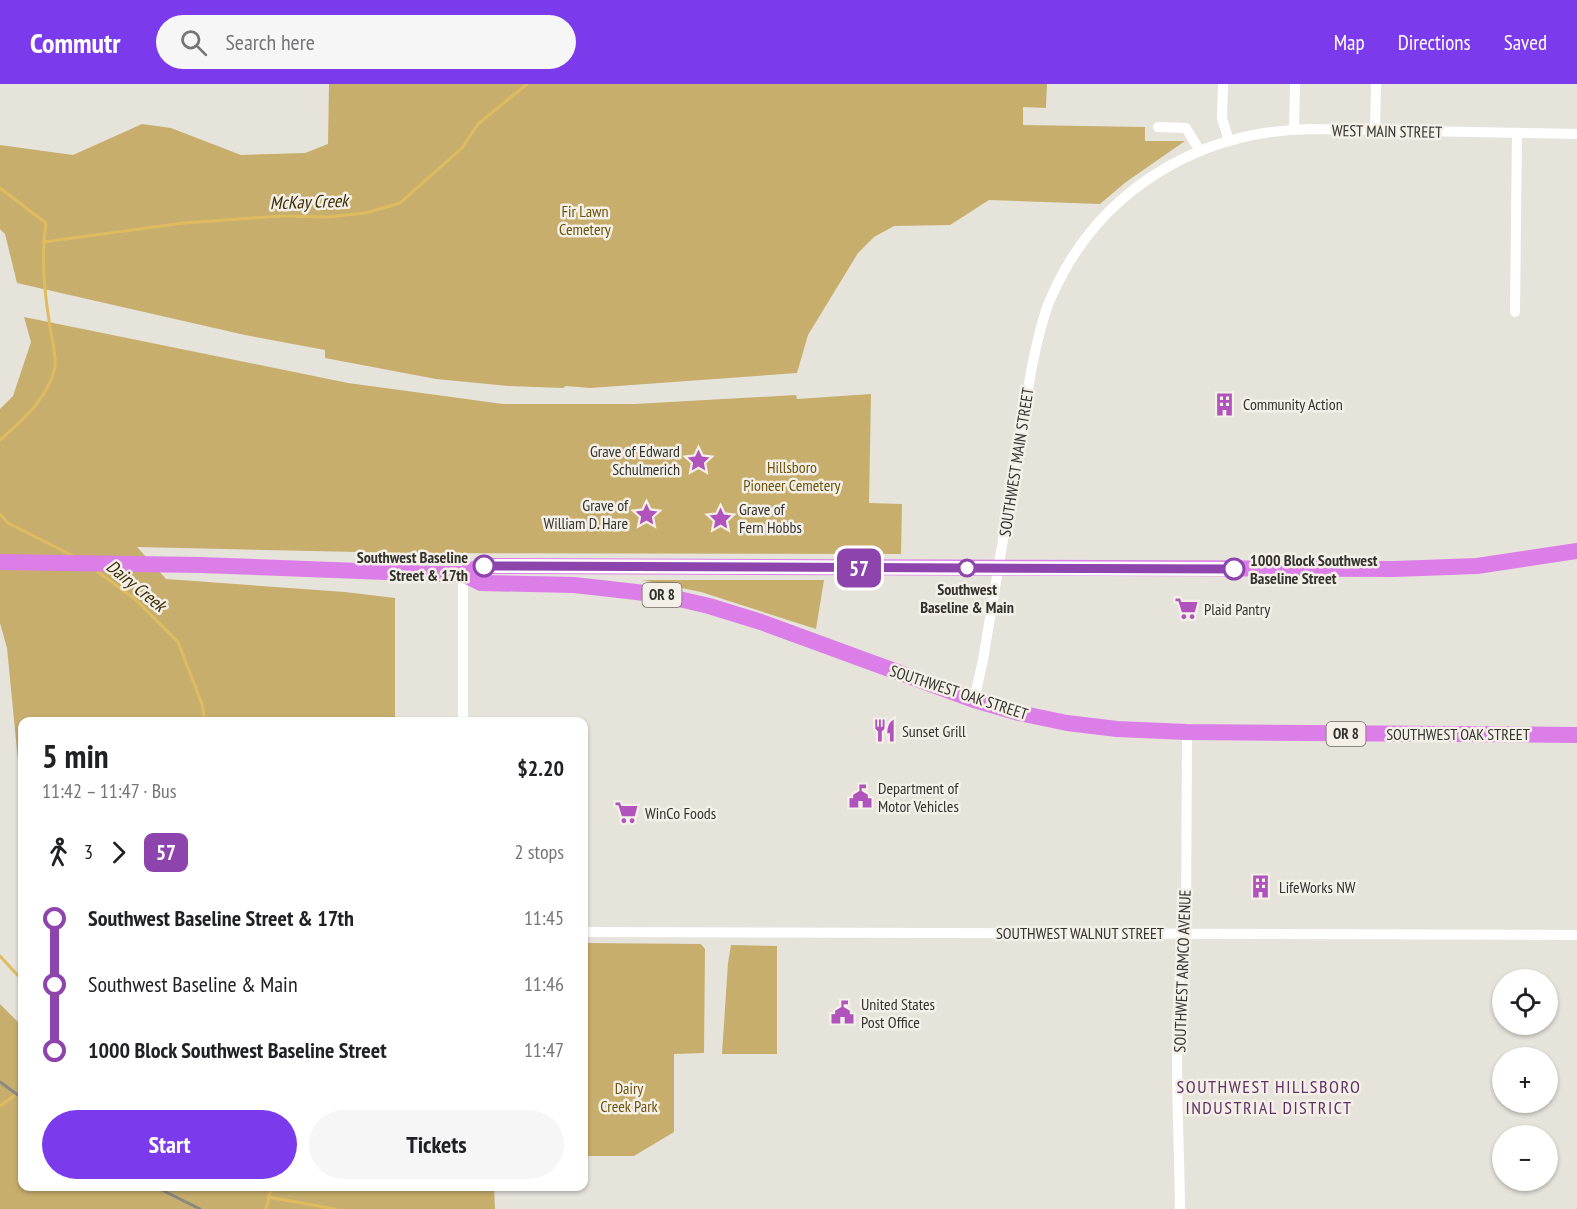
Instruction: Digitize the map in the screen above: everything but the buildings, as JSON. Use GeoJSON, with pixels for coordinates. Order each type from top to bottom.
{"type":"FeatureCollection","features":[{"type":"Feature","properties":{"kind":"highway","name":"OR 8"},"geometry":{"type":"LineString","coordinates":[[0,562],[169,564],[463,574],[481,566],[1427,569],[1477,566],[1577,551]]}},
{"type":"Feature","properties":{"kind":"highway","name":"SOUTHWEST OAK STREET"},"geometry":{"type":"LineString","coordinates":[[463,574],[481,583],[574,585],[662,596],[709,606],[761,622],[974,700],[1019,713],[1067,723],[1117,729],[1187,732],[1577,735]]}},
{"type":"Feature","properties":{"kind":"street"},"geometry":{"type":"LineString","coordinates":[[1223,84],[1222,118],[1229,141]]}},
{"type":"Feature","properties":{"kind":"street"},"geometry":{"type":"LineString","coordinates":[[1294,130],[1295,84]]}},
{"type":"Feature","properties":{"kind":"street"},"geometry":{"type":"LineString","coordinates":[[1374,130],[1376,84]]}},
{"type":"Feature","properties":{"kind":"street"},"geometry":{"type":"LineString","coordinates":[[1158,127],[1186,128],[1200,151]]}},
{"type":"Feature","properties":{"kind":"street","name":"WEST MAIN STREET"},"geometry":{"type":"LineString","coordinates":[[1032,366],[1050,300],[1062,276],[1086,239],[1128,193],[1167,167],[1200,151],[1267,132],[1294,130],[1577,134]]}},
{"type":"Feature","properties":{"kind":"street"},"geometry":{"type":"LineString","coordinates":[[1515,312],[1517,133]]}},
{"type":"Feature","properties":{"kind":"street","name":"SOUTHWEST MAIN STREET"},"geometry":{"type":"LineString","coordinates":[[974,700],[999,568],[1032,366]]}},
{"type":"Feature","properties":{"kind":"street"},"geometry":{"type":"LineString","coordinates":[[463,574],[463,717]]}},
{"type":"Feature","properties":{"kind":"street","name":"SOUTHWEST ARMCO AVENUE"},"geometry":{"type":"LineString","coordinates":[[1180,1209],[1178,1033],[1186,922],[1187,732]]}},
{"type":"Feature","properties":{"kind":"street","name":"SOUTHWEST WALNUT STREET"},"geometry":{"type":"LineString","coordinates":[[588,932],[1577,935]]}},
{"type":"Feature","properties":{"kind":"green space","name":"Fir Lawn Cemetery"},"geometry":{"type":"Polygon","coordinates":[[[329,84],[1047,84],[1046,108],[1023,107],[1023,125],[1145,127],[1145,141],[1185,141],[1126,182],[1100,204],[989,200],[950,225],[894,226],[874,237],[858,253],[808,335],[797,373],[590,388],[508,386],[436,379],[325,358],[325,350],[245,335],[17,283],[5,234],[0,229],[0,145],[73,155],[142,124],[171,128],[241,155],[305,153],[328,144],[329,84]]]}},
{"type":"Feature","properties":{"kind":"green space","name":"Hillsboro Pioneer Cemetery"},"geometry":{"type":"Polygon","coordinates":[[[24,317],[348,383],[503,404],[634,404],[796,395],[797,399],[871,394],[869,503],[902,504],[901,554],[403,553],[137,547],[166,579],[345,592],[395,598],[395,717],[18,717],[18,761],[7,648],[0,623],[0,409],[13,396],[31,342],[24,317]]]}},
{"type":"Feature","properties":{"kind":"green space"},"geometry":{"type":"Polygon","coordinates":[[[642,580],[824,580],[816,629],[701,592],[642,580]]]}},
{"type":"Feature","properties":{"kind":"green space","name":"Dairy Creek Park"},"geometry":{"type":"Polygon","coordinates":[[[588,943],[701,944],[705,949],[704,1053],[674,1054],[674,1132],[634,1156],[588,1156],[588,943]]]}},
{"type":"Feature","properties":{"kind":"green space"},"geometry":{"type":"Polygon","coordinates":[[[731,945],[777,946],[777,1054],[722,1054],[731,945]]]}},
{"type":"Feature","properties":{"kind":"green space"},"geometry":{"type":"Polygon","coordinates":[[[0,1004],[18,1022],[18,1191],[494,1191],[495,1209],[0,1209],[0,1004]]]}},
{"type":"Feature","properties":{"kind":"waterway","name":"McKay Creek"},"geometry":{"type":"LineString","coordinates":[[43,242],[184,223],[281,216],[327,217],[365,213],[400,203],[462,148],[478,124],[527,84]]}},
{"type":"Feature","properties":{"kind":"waterway","name":"Dairy Creek"},"geometry":{"type":"LineString","coordinates":[[0,188],[46,223],[43,260],[55,362],[52,378],[34,408],[0,440]]}},
{"type":"Feature","properties":{"kind":"waterway","name":"Dairy Creek"},"geometry":{"type":"LineString","coordinates":[[0,514],[8,523],[73,556]]}},
{"type":"Feature","properties":{"kind":"waterway","name":"Dairy Creek"},"geometry":{"type":"LineString","coordinates":[[94,569],[135,599],[178,642],[202,704],[204,717]]}},
{"type":"Feature","properties":{"kind":"waterway"},"geometry":{"type":"LineString","coordinates":[[0,956],[18,976]]}},
{"type":"Feature","properties":{"kind":"waterway"},"geometry":{"type":"LineString","coordinates":[[0,1106],[18,1093]]}},
{"type":"Feature","properties":{"kind":"waterway","name":"Dairy Creek"},"geometry":{"type":"LineString","coordinates":[[266,1209],[271,1191]]}},
{"type":"Feature","properties":{"kind":"waterway"},"geometry":{"type":"LineString","coordinates":[[268,1197],[335,1209]]}},
{"type":"Feature","properties":{"kind":"railway"},"geometry":{"type":"LineString","coordinates":[[0,1082],[18,1095]]}},
{"type":"Feature","properties":{"kind":"railway"},"geometry":{"type":"LineString","coordinates":[[164,1191],[200,1209]]}},
{"type":"Feature","properties":{"kind":"bus line","name":"57"},"geometry":{"type":"LineString","coordinates":[[484,566],[1234,569]]}},
{"type":"Feature","properties":{"kind":"place","name":"Community Action"},"geometry":{"type":"Point","coordinates":[1225,404]}},
{"type":"Feature","properties":{"kind":"place","name":"Grave of Edward Schulmerich"},"geometry":{"type":"Point","coordinates":[698,460]}},
{"type":"Feature","properties":{"kind":"place","name":"Grave of William D. Hare"},"geometry":{"type":"Point","coordinates":[646,514]}},
{"type":"Feature","properties":{"kind":"place","name":"Grave of Fern Hobbs"},"geometry":{"type":"Point","coordinates":[721,518]}},
{"type":"Feature","properties":{"kind":"place","name":"Southwest Baseline Street & 17th"},"geometry":{"type":"Point","coordinates":[484,566]}},
{"type":"Feature","properties":{"kind":"place","name":"Southwest Baseline & Main"},"geometry":{"type":"Point","coordinates":[967,568]}},
{"type":"Feature","properties":{"kind":"place","name":"1000 Block Southwest Baseline Street"},"geometry":{"type":"Point","coordinates":[1234,569]}},
{"type":"Feature","properties":{"kind":"place","name":"Plaid Pantry"},"geometry":{"type":"Point","coordinates":[1186,609]}},
{"type":"Feature","properties":{"kind":"place","name":"Sunset Grill"},"geometry":{"type":"Point","coordinates":[884,731]}},
{"type":"Feature","properties":{"kind":"place","name":"Department of Motor Vehicles"},"geometry":{"type":"Point","coordinates":[860,797]}},
{"type":"Feature","properties":{"kind":"place","name":"WinCo Foods"},"geometry":{"type":"Point","coordinates":[627,813]}},
{"type":"Feature","properties":{"kind":"place","name":"LifeWorks NW"},"geometry":{"type":"Point","coordinates":[1261,887]}},
{"type":"Feature","properties":{"kind":"place","name":"United States Post Office"},"geometry":{"type":"Point","coordinates":[843,1013]}},
{"type":"Feature","properties":{"kind":"district","name":"SOUTHWEST HILLSBORO INDUSTRIAL DISTRICT"},"geometry":{"type":"Point","coordinates":[1269,1097]}}]}
